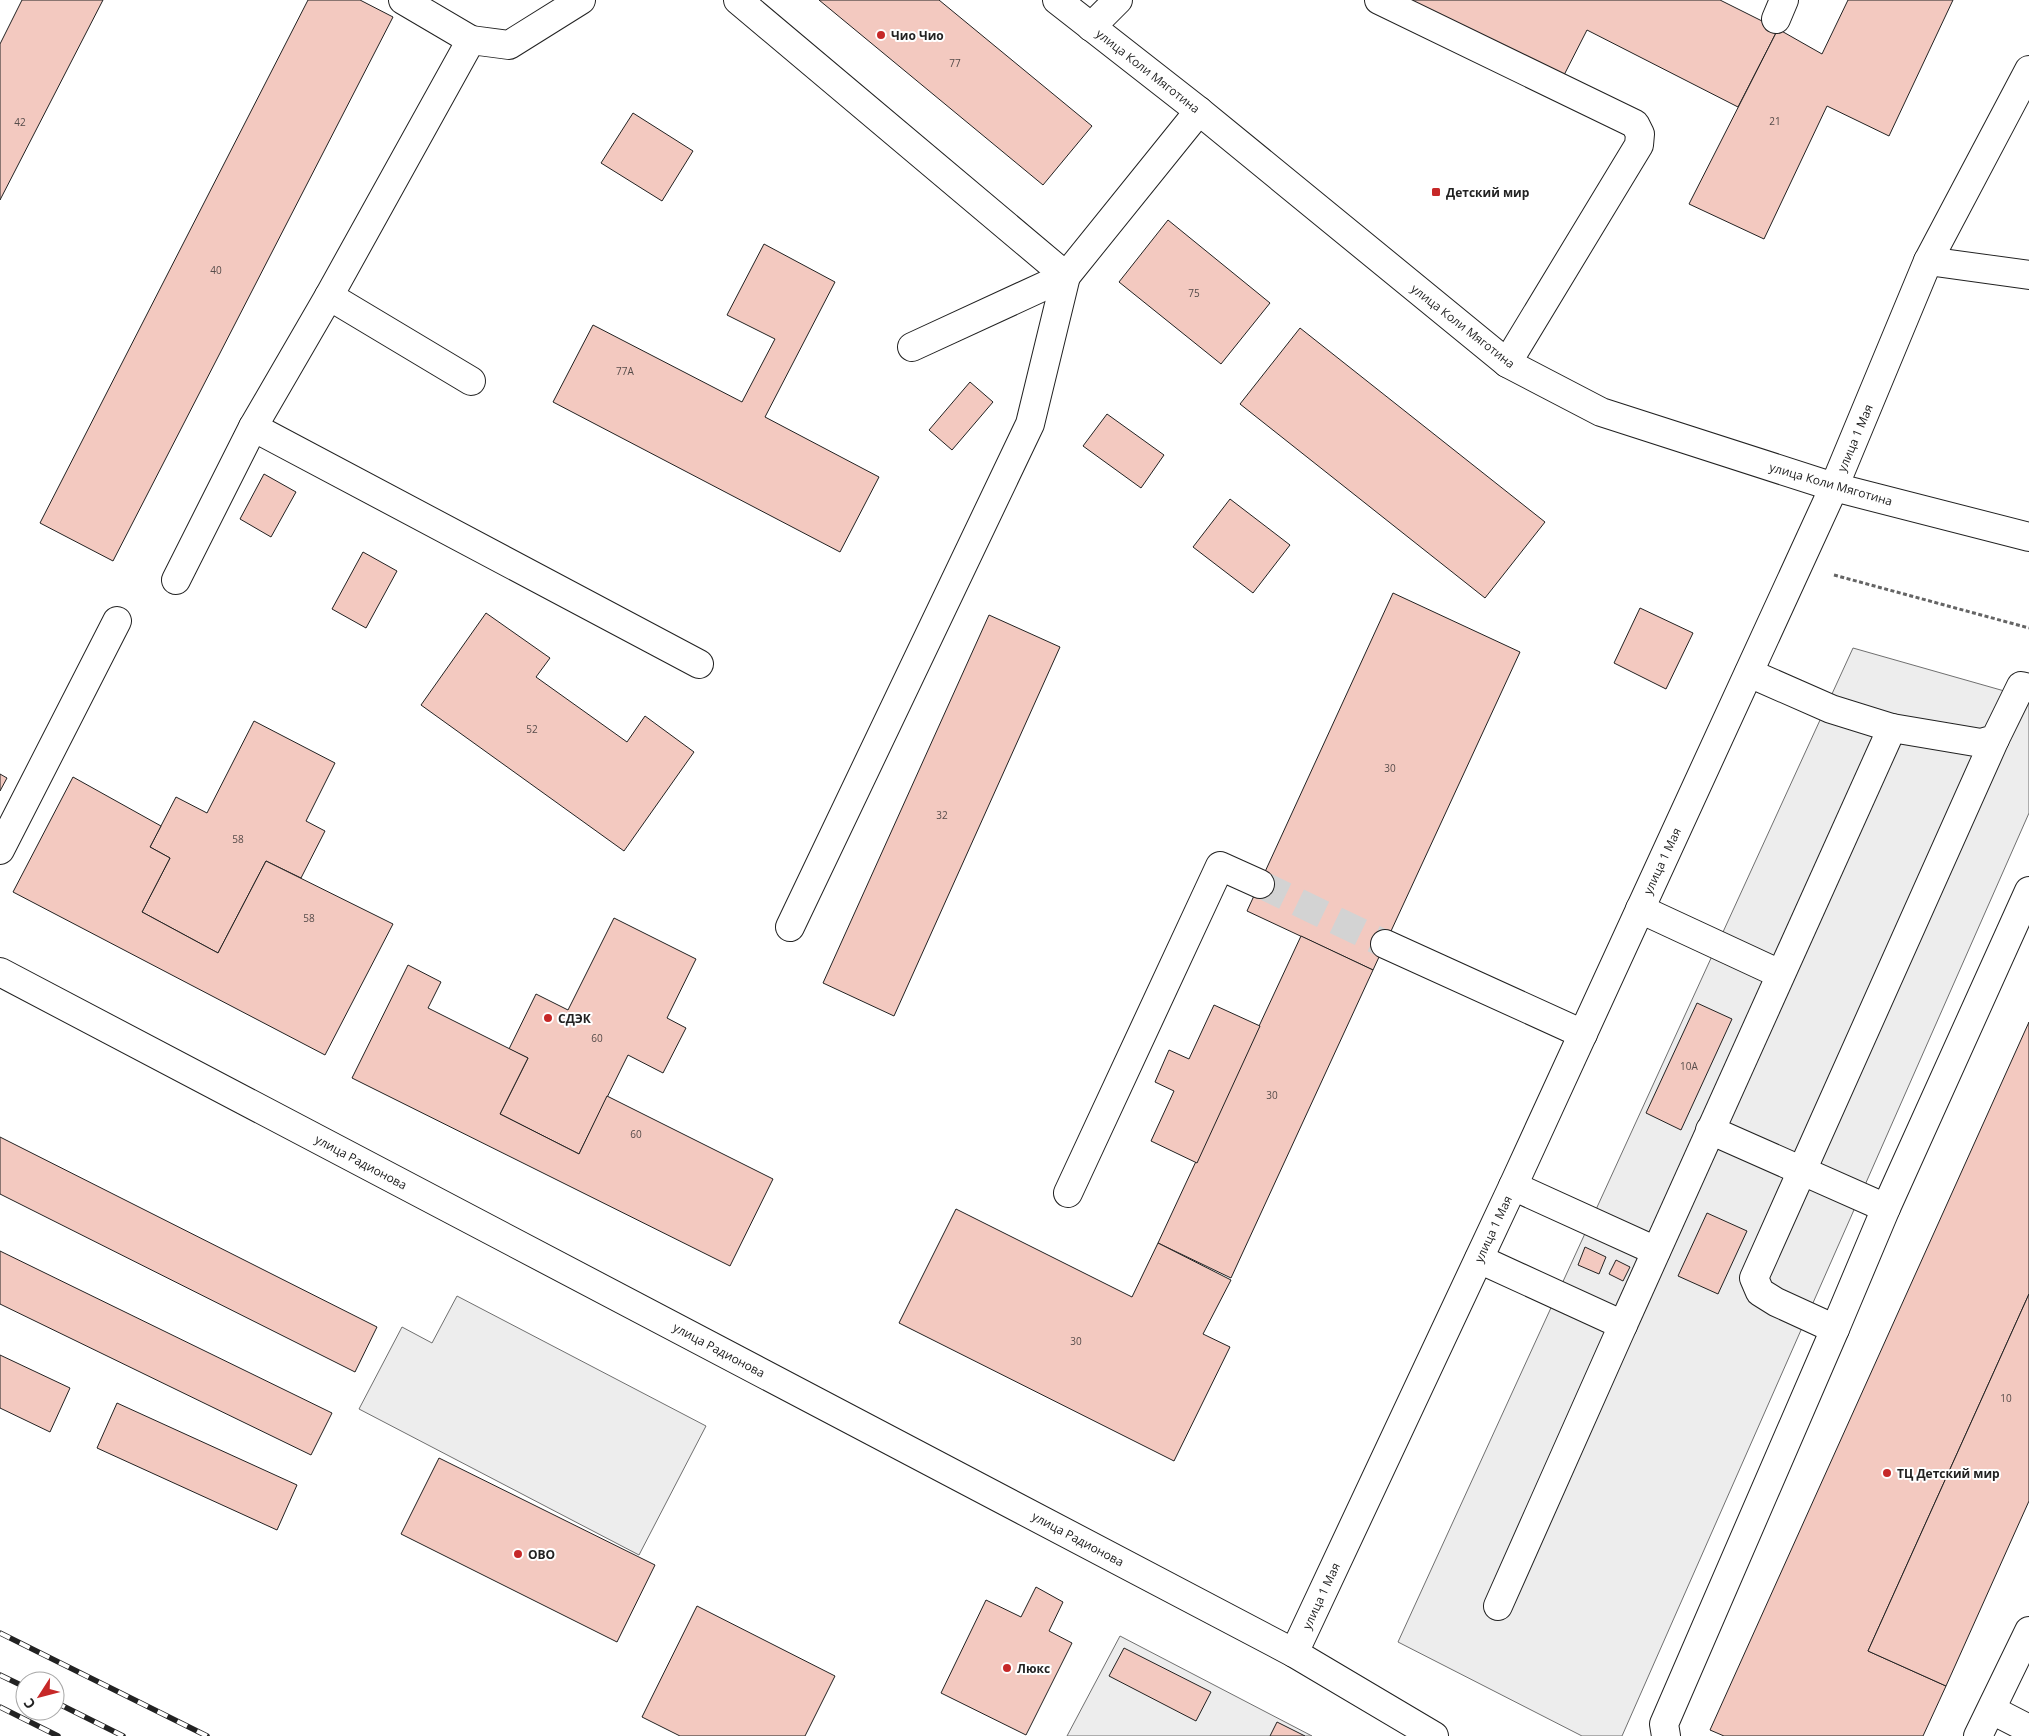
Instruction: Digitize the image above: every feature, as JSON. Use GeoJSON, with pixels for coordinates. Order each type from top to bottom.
{"type":"FeatureCollection","features":[{"type":"Feature","properties":{"kind":"street"},"geometry":{"type":"LineString","coordinates":[[403,0],[471,40],[509,45],[581,0]]}},
{"type":"Feature","properties":{"kind":"street"},"geometry":{"type":"LineString","coordinates":[[738,0],[1066,276]]}},
{"type":"Feature","properties":{"kind":"street","name":"улица Коли Мяготина"},"geometry":{"type":"LineString","coordinates":[[1057,0],[1199,110],[1506,363],[1601,412],[1834,488],[2029,537]]}},
{"type":"Feature","properties":{"kind":"street"},"geometry":{"type":"LineString","coordinates":[[1091,27],[1118,0]]}},
{"type":"Feature","properties":{"kind":"street"},"geometry":{"type":"LineString","coordinates":[[1380,0],[1635,124],[1640,134],[1639,144],[1506,363]]}},
{"type":"Feature","properties":{"kind":"street"},"geometry":{"type":"LineString","coordinates":[[176,580],[253,427],[329,296],[471,40]]}},
{"type":"Feature","properties":{"kind":"street","name":"улица 1 Мая"},"geometry":{"type":"LineString","coordinates":[[1294,1653],[1513,1186],[1799,565],[1834,488],[1928,261],[2029,70]]}},
{"type":"Feature","properties":{"kind":"street"},"geometry":{"type":"LineString","coordinates":[[790,927],[1030,424],[1066,276],[1199,110]]}},
{"type":"Feature","properties":{"kind":"street"},"geometry":{"type":"LineString","coordinates":[[1928,261],[2029,275]]}},
{"type":"Feature","properties":{"kind":"street"},"geometry":{"type":"LineString","coordinates":[[912,347],[1066,276]]}},
{"type":"Feature","properties":{"kind":"street"},"geometry":{"type":"LineString","coordinates":[[329,296],[471,381]]}},
{"type":"Feature","properties":{"kind":"street"},"geometry":{"type":"LineString","coordinates":[[253,427],[698,664]]}},
{"type":"Feature","properties":{"kind":"street"},"geometry":{"type":"LineString","coordinates":[[0,850],[117,620]]}},
{"type":"Feature","properties":{"kind":"street"},"geometry":{"type":"LineString","coordinates":[[1749,673],[1831,709],[1892,728],[1980,743],[1995,739]]}},
{"type":"Feature","properties":{"kind":"street"},"geometry":{"type":"LineString","coordinates":[[1835,1328],[1776,1302],[1760,1292],[1754,1278],[1995,739],[2021,686],[2029,688]]}},
{"type":"Feature","properties":{"kind":"street"},"geometry":{"type":"LineString","coordinates":[[1498,1606],[1892,728]]}},
{"type":"Feature","properties":{"kind":"street"},"geometry":{"type":"LineString","coordinates":[[1068,1193],[1220,866],[1260,884]]}},
{"type":"Feature","properties":{"kind":"street"},"geometry":{"type":"LineString","coordinates":[[1666,1736],[1664,1724],[1886,1208],[2029,891]]}},
{"type":"Feature","properties":{"kind":"street"},"geometry":{"type":"LineString","coordinates":[[1640,909],[1780,974]]}},
{"type":"Feature","properties":{"kind":"street"},"geometry":{"type":"LineString","coordinates":[[1385,944],[1583,1034]]}},
{"type":"Feature","properties":{"kind":"street","name":"улица Радионова"},"geometry":{"type":"LineString","coordinates":[[0,972],[1294,1653],[1434,1736]]}},
{"type":"Feature","properties":{"kind":"street"},"geometry":{"type":"LineString","coordinates":[[1710,1130],[1801,1172],[1886,1208]]}},
{"type":"Feature","properties":{"kind":"street"},"geometry":{"type":"LineString","coordinates":[[1513,1186],[1656,1251]]}},
{"type":"Feature","properties":{"kind":"street"},"geometry":{"type":"LineString","coordinates":[[1479,1259],[1623,1325]]}},
{"type":"Feature","properties":{"kind":"street"},"geometry":{"type":"LineString","coordinates":[[1978,1736],[2029,1631]]}},
{"type":"Feature","properties":{"kind":"street"},"geometry":{"type":"LineString","coordinates":[[1992,1710],[2029,1729]]}},
{"type":"Feature","properties":{"kind":"path"},"geometry":{"type":"LineString","coordinates":[[1799,565],[2029,628]]}},
{"type":"Feature","properties":{"kind":"shaded area"},"geometry":{"type":"Polygon","coordinates":[[[1853,648],[2029,698],[2029,813],[1622,1736],[1582,1736],[1398,1642],[1853,648]]]}},
{"type":"Feature","properties":{"kind":"shaded area"},"geometry":{"type":"Polygon","coordinates":[[[457,1296],[706,1426],[639,1555],[359,1409],[402,1327],[432,1343],[457,1296]]]}},
{"type":"Feature","properties":{"kind":"shaded area"},"geometry":{"type":"Polygon","coordinates":[[[1120,1636],[1312,1736],[1067,1736],[1120,1636]]]}},
{"type":"Feature","properties":{"kind":"building"},"geometry":{"type":"Polygon","coordinates":[[[22,0],[103,0],[0,200],[0,44],[22,0]]]}},
{"type":"Feature","properties":{"kind":"building"},"geometry":{"type":"Polygon","coordinates":[[[308,0],[360,0],[393,17],[113,561],[40,523],[308,0]]]}},
{"type":"Feature","properties":{"kind":"building"},"geometry":{"type":"Polygon","coordinates":[[[819,0],[939,0],[1092,126],[1043,185],[819,0]]]}},
{"type":"Feature","properties":{"kind":"building"},"geometry":{"type":"Polygon","coordinates":[[[1405,0],[1720,0],[1778,29],[1738,107],[1587,30],[1562,79],[1405,0]]]}},
{"type":"Feature","properties":{"kind":"building"},"geometry":{"type":"Polygon","coordinates":[[[1848,0],[1953,0],[1889,136],[1827,106],[1764,239],[1689,204],[1778,29],[1822,54],[1848,0]]]}},
{"type":"Feature","properties":{"kind":"building"},"geometry":{"type":"Polygon","coordinates":[[[633,113],[693,151],[662,201],[601,163],[633,113]]]}},
{"type":"Feature","properties":{"kind":"building"},"geometry":{"type":"Polygon","coordinates":[[[1168,220],[1270,303],[1221,364],[1119,282],[1168,220]]]}},
{"type":"Feature","properties":{"kind":"building"},"geometry":{"type":"Polygon","coordinates":[[[764,244],[835,282],[765,417],[879,477],[840,552],[553,402],[593,325],[742,402],[775,339],[727,315],[764,244]]]}},
{"type":"Feature","properties":{"kind":"building"},"geometry":{"type":"Polygon","coordinates":[[[1300,328],[1545,522],[1485,598],[1240,404],[1300,328]]]}},
{"type":"Feature","properties":{"kind":"building"},"geometry":{"type":"Polygon","coordinates":[[[970,382],[993,402],[952,450],[929,430],[970,382]]]}},
{"type":"Feature","properties":{"kind":"building"},"geometry":{"type":"Polygon","coordinates":[[[1107,414],[1164,455],[1141,488],[1083,446],[1107,414]]]}},
{"type":"Feature","properties":{"kind":"building"},"geometry":{"type":"Polygon","coordinates":[[[264,474],[296,492],[271,537],[240,519],[264,474]]]}},
{"type":"Feature","properties":{"kind":"building"},"geometry":{"type":"Polygon","coordinates":[[[1230,499],[1290,545],[1253,593],[1193,547],[1230,499]]]}},
{"type":"Feature","properties":{"kind":"building"},"geometry":{"type":"Polygon","coordinates":[[[363,552],[397,571],[366,628],[332,609],[363,552]]]}},
{"type":"Feature","properties":{"kind":"building"},"geometry":{"type":"Polygon","coordinates":[[[1393,593],[1520,652],[1373,970],[1247,911],[1393,593]]]}},
{"type":"Feature","properties":{"kind":"building"},"geometry":{"type":"Polygon","coordinates":[[[1640,608],[1693,633],[1666,689],[1614,663],[1640,608]]]}},
{"type":"Feature","properties":{"kind":"building"},"geometry":{"type":"Polygon","coordinates":[[[486,613],[550,658],[536,677],[627,742],[645,716],[694,752],[624,851],[421,705],[486,613]]]}},
{"type":"Feature","properties":{"kind":"building"},"geometry":{"type":"Polygon","coordinates":[[[989,615],[1060,647],[894,1016],[823,983],[989,615]]]}},
{"type":"Feature","properties":{"kind":"building"},"geometry":{"type":"Polygon","coordinates":[[[254,721],[335,763],[306,821],[325,831],[301,878],[266,861],[218,953],[142,912],[170,858],[150,847],[176,797],[207,813],[254,721]]]}},
{"type":"Feature","properties":{"kind":"building"},"geometry":{"type":"Polygon","coordinates":[[[0,774],[7,778],[0,791],[0,774]]]}},
{"type":"Feature","properties":{"kind":"building"},"geometry":{"type":"Polygon","coordinates":[[[73,777],[161,826],[150,847],[170,858],[142,912],[218,953],[266,861],[393,924],[325,1055],[13,892],[73,777]]]}},
{"type":"Feature","properties":{"kind":"building"},"geometry":{"type":"Polygon","coordinates":[[[614,918],[696,959],[667,1018],[686,1028],[663,1073],[628,1055],[579,1154],[500,1114],[528,1058],[509,1049],[536,994],[568,1010],[614,918]]]}},
{"type":"Feature","properties":{"kind":"building"},"geometry":{"type":"Polygon","coordinates":[[[1301,936],[1373,970],[1231,1278],[1158,1243],[1301,936]]]}},
{"type":"Feature","properties":{"kind":"building"},"geometry":{"type":"Polygon","coordinates":[[[408,965],[441,982],[428,1008],[528,1058],[500,1114],[579,1154],[607,1096],[773,1179],[730,1266],[352,1078],[408,965]]]}},
{"type":"Feature","properties":{"kind":"building"},"geometry":{"type":"Polygon","coordinates":[[[1697,1003],[1732,1019],[1681,1130],[1646,1113],[1697,1003]]]}},
{"type":"Feature","properties":{"kind":"building"},"geometry":{"type":"Polygon","coordinates":[[[1214,1005],[1260,1026],[1197,1163],[1151,1141],[1174,1091],[1155,1082],[1169,1050],[1189,1059],[1214,1005]]]}},
{"type":"Feature","properties":{"kind":"building","name":"ТЦ Детский мир"},"geometry":{"type":"Polygon","coordinates":[[[2029,1022],[2029,1294],[1868,1651],[1946,1686],[1923,1736],[1724,1736],[1710,1730],[2029,1022]]]}},
{"type":"Feature","properties":{"kind":"building"},"geometry":{"type":"Polygon","coordinates":[[[0,1137],[377,1327],[355,1372],[0,1194],[0,1137]]]}},
{"type":"Feature","properties":{"kind":"building"},"geometry":{"type":"Polygon","coordinates":[[[956,1209],[1132,1297],[1158,1243],[1231,1280],[1203,1334],[1230,1347],[1174,1461],[899,1323],[956,1209]]]}},
{"type":"Feature","properties":{"kind":"building"},"geometry":{"type":"Polygon","coordinates":[[[1707,1213],[1747,1231],[1718,1294],[1678,1276],[1707,1213]]]}},
{"type":"Feature","properties":{"kind":"building"},"geometry":{"type":"Polygon","coordinates":[[[1585,1247],[1606,1257],[1599,1274],[1578,1265],[1585,1247]]]}},
{"type":"Feature","properties":{"kind":"building"},"geometry":{"type":"Polygon","coordinates":[[[0,1251],[332,1413],[311,1455],[0,1304],[0,1251]]]}},
{"type":"Feature","properties":{"kind":"building"},"geometry":{"type":"Polygon","coordinates":[[[1616,1260],[1630,1267],[1623,1281],[1609,1274],[1616,1260]]]}},
{"type":"Feature","properties":{"kind":"building"},"geometry":{"type":"Polygon","coordinates":[[[2029,1294],[2029,1501],[1946,1686],[1868,1651],[2029,1294]]]}},
{"type":"Feature","properties":{"kind":"building"},"geometry":{"type":"Polygon","coordinates":[[[0,1355],[70,1388],[50,1432],[0,1408],[0,1355]]]}},
{"type":"Feature","properties":{"kind":"building"},"geometry":{"type":"Polygon","coordinates":[[[117,1403],[297,1485],[277,1530],[97,1448],[117,1403]]]}},
{"type":"Feature","properties":{"kind":"building"},"geometry":{"type":"Polygon","coordinates":[[[439,1458],[655,1565],[617,1642],[401,1534],[439,1458]]]}},
{"type":"Feature","properties":{"kind":"building","name":"Люкс"},"geometry":{"type":"Polygon","coordinates":[[[1036,1587],[1063,1602],[1049,1631],[1072,1643],[1026,1735],[941,1693],[986,1600],[1021,1617],[1036,1587]]]}},
{"type":"Feature","properties":{"kind":"building"},"geometry":{"type":"Polygon","coordinates":[[[697,1606],[835,1676],[805,1736],[680,1736],[642,1717],[697,1606]]]}},
{"type":"Feature","properties":{"kind":"building"},"geometry":{"type":"Polygon","coordinates":[[[1124,1648],[1211,1692],[1196,1721],[1109,1676],[1124,1648]]]}},
{"type":"Feature","properties":{"kind":"building"},"geometry":{"type":"Polygon","coordinates":[[[1277,1722],[1305,1736],[1270,1736],[1277,1722]]]}},
{"type":"Feature","properties":{"kind":"tunnel"},"geometry":{"type":"LineString","coordinates":[[1260,884],[1385,944]]}},
{"type":"Feature","properties":{"kind":"railway"},"geometry":{"type":"LineString","coordinates":[[0,1633],[207,1736]]}},
{"type":"Feature","properties":{"kind":"railway"},"geometry":{"type":"LineString","coordinates":[[0,1675],[15,1682]]}},
{"type":"Feature","properties":{"kind":"railway"},"geometry":{"type":"LineString","coordinates":[[0,1707],[58,1736]]}},
{"type":"Feature","properties":{"kind":"railway"},"geometry":{"type":"LineString","coordinates":[[65,1707],[123,1736]]}},
{"type":"Feature","properties":{"kind":"place","name":"Чио Чио"},"geometry":{"type":"Point","coordinates":[881,35]}},
{"type":"Feature","properties":{"kind":"place","name":"Детский мир"},"geometry":{"type":"Point","coordinates":[1436,192]}},
{"type":"Feature","properties":{"kind":"place","name":"СДЭК"},"geometry":{"type":"Point","coordinates":[548,1018]}},
{"type":"Feature","properties":{"kind":"place","name":"ТЦ Детский мир"},"geometry":{"type":"Point","coordinates":[1887,1473]}},
{"type":"Feature","properties":{"kind":"place","name":"OBO"},"geometry":{"type":"Point","coordinates":[518,1554]}},
{"type":"Feature","properties":{"kind":"place","name":"Люкс"},"geometry":{"type":"Point","coordinates":[1007,1668]}}]}
